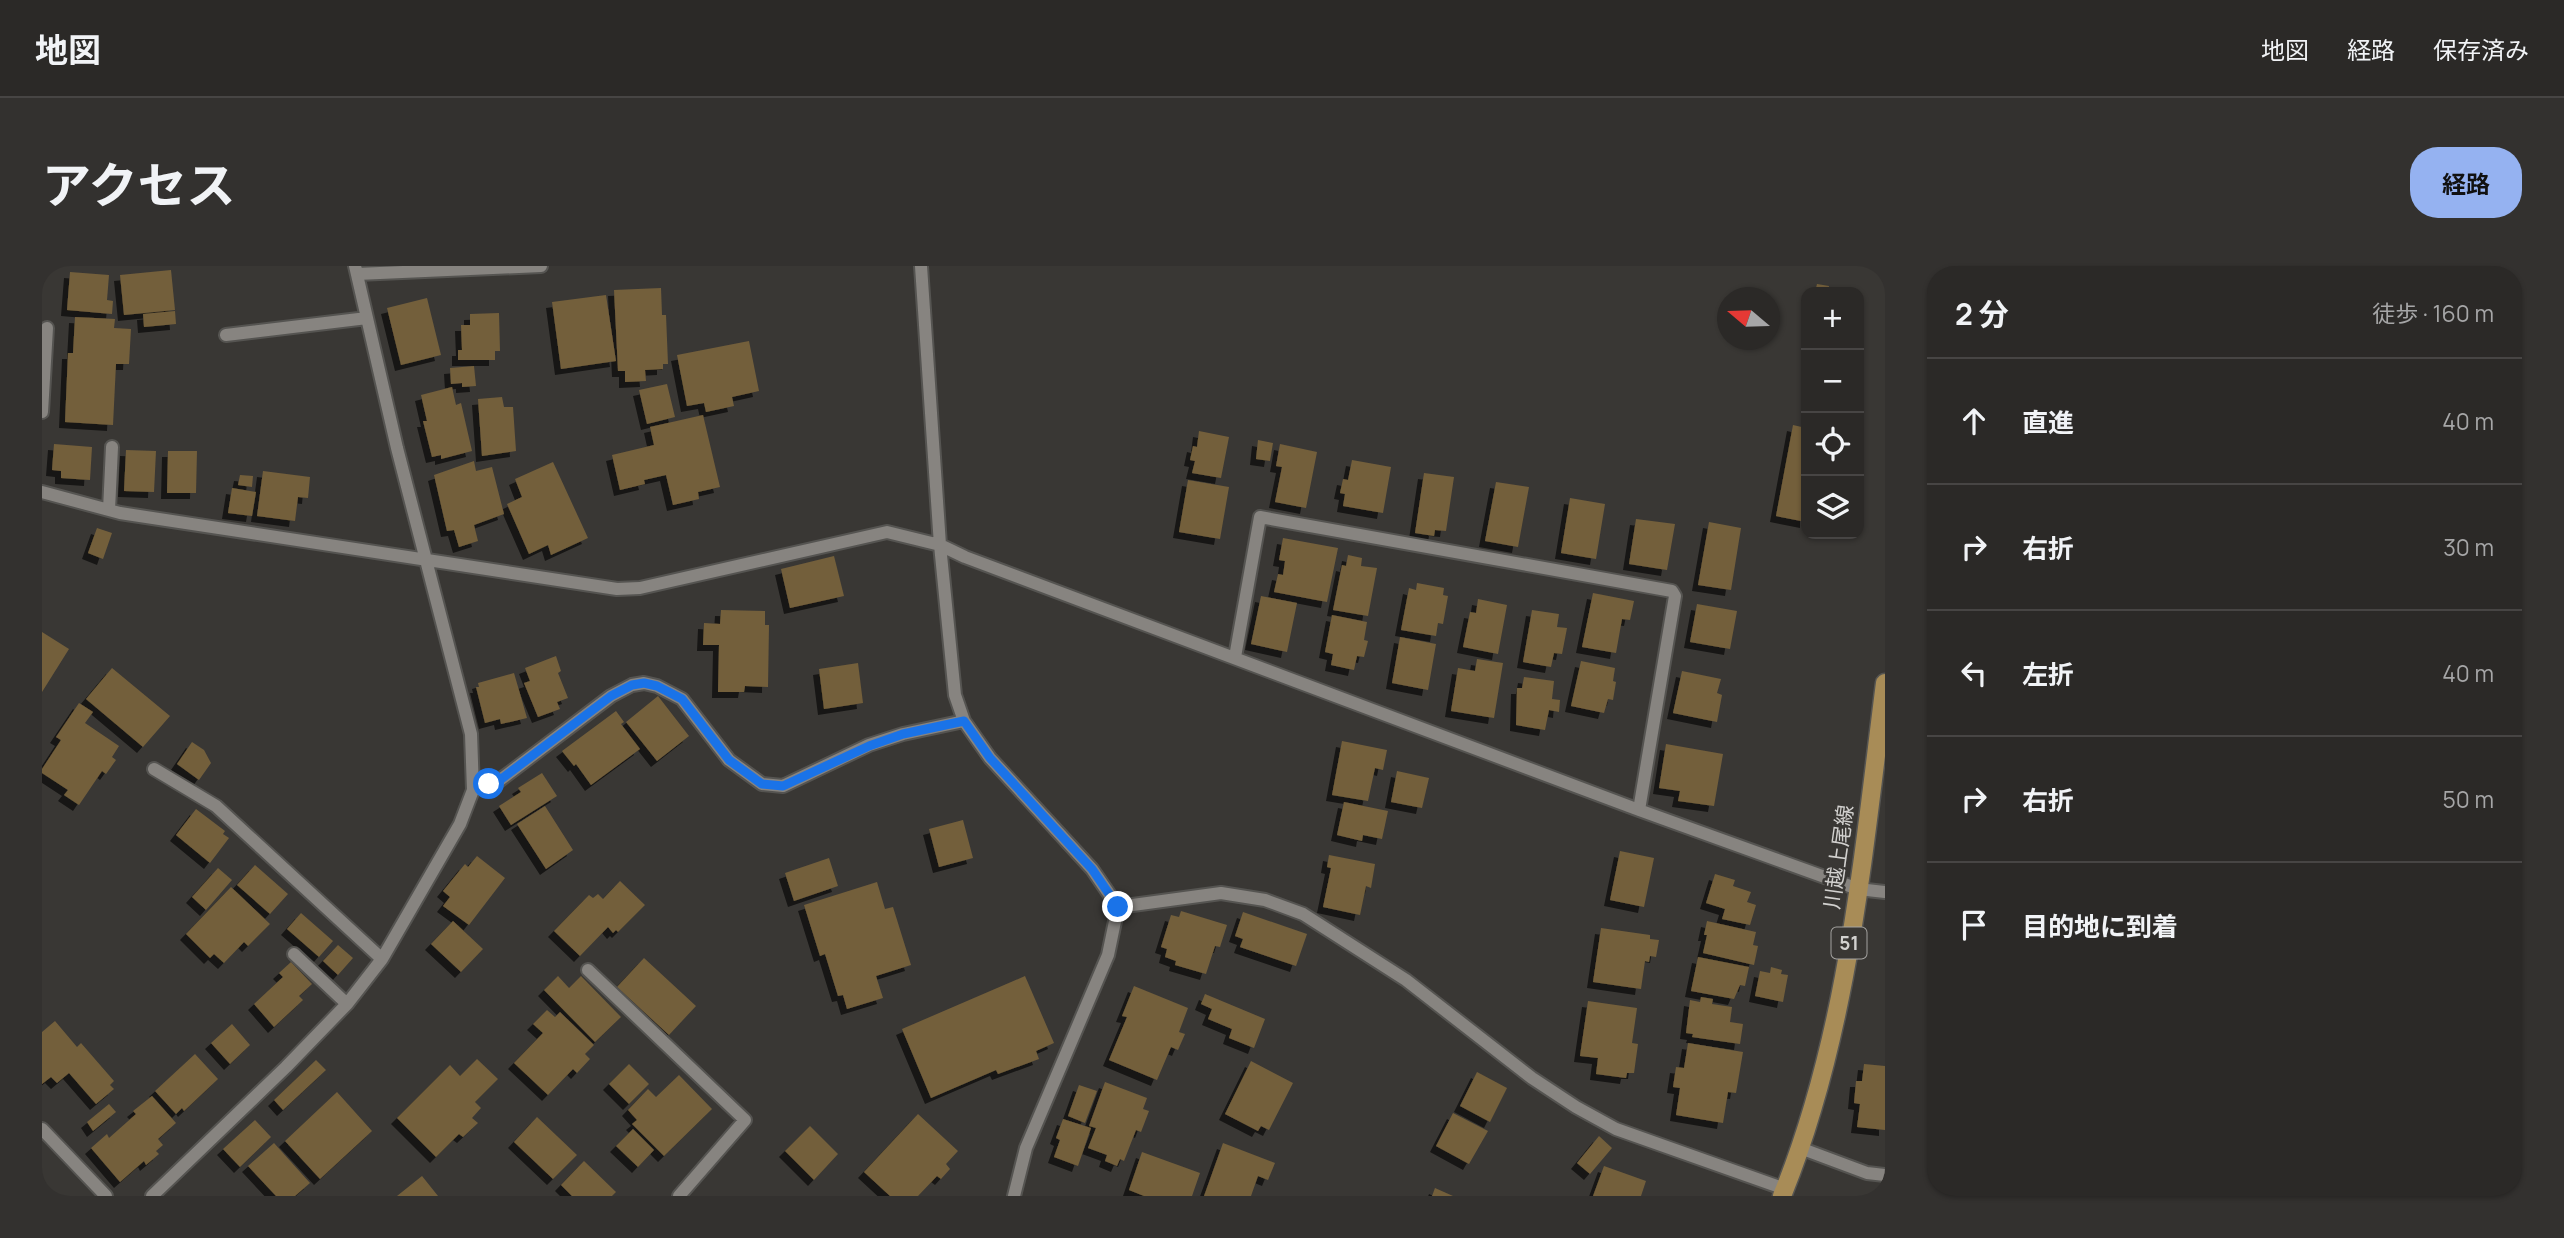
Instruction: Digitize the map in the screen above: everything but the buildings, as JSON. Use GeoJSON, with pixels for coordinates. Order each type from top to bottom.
{"type":"FeatureCollection","features":[{"type":"Feature","properties":{"kind":"main road","name":"川越上尾線"},"geometry":{"type":"LineString","coordinates":[[1783,1192],[1800,1148],[1831,1041],[1881,748],[1885,683]]}},
{"type":"Feature","properties":{"kind":"street"},"geometry":{"type":"LineString","coordinates":[[152,1196],[347,1004],[382,959],[460,824],[473,790],[471,734],[425,561],[356,270],[541,266]]}},
{"type":"Feature","properties":{"kind":"street"},"geometry":{"type":"LineString","coordinates":[[921,266],[940,545],[955,695],[964,721],[990,758],[1092,869],[1118,907],[1108,955],[1026,1148],[1014,1196]]}},
{"type":"Feature","properties":{"kind":"street"},"geometry":{"type":"LineString","coordinates":[[226,335],[367,318]]}},
{"type":"Feature","properties":{"kind":"street"},"geometry":{"type":"LineString","coordinates":[[42,412],[47,328]]}},
{"type":"Feature","properties":{"kind":"street"},"geometry":{"type":"LineString","coordinates":[[109,510],[111,447]]}},
{"type":"Feature","properties":{"kind":"street"},"geometry":{"type":"LineString","coordinates":[[42,492],[109,510],[617,589],[640,588],[887,532],[940,545],[1639,810],[1858,889],[1885,892]]}},
{"type":"Feature","properties":{"kind":"street"},"geometry":{"type":"LineString","coordinates":[[1236,657],[1260,517],[1672,591],[1675,596],[1639,810]]}},
{"type":"Feature","properties":{"kind":"street"},"geometry":{"type":"LineString","coordinates":[[473,790],[500,780],[611,696],[632,685],[644,683],[657,686],[682,699],[729,760],[762,784],[783,786],[869,746],[903,734],[964,721]]}},
{"type":"Feature","properties":{"kind":"street"},"geometry":{"type":"LineString","coordinates":[[154,769],[216,806],[382,959]]}},
{"type":"Feature","properties":{"kind":"street"},"geometry":{"type":"LineString","coordinates":[[1118,907],[1221,893],[1265,900],[1303,914],[1406,981],[1532,1078],[1576,1107],[1616,1129],[1783,1192]]}},
{"type":"Feature","properties":{"kind":"street"},"geometry":{"type":"LineString","coordinates":[[294,954],[347,1004]]}},
{"type":"Feature","properties":{"kind":"street"},"geometry":{"type":"LineString","coordinates":[[588,970],[746,1120],[678,1196]]}},
{"type":"Feature","properties":{"kind":"street"},"geometry":{"type":"LineString","coordinates":[[42,1129],[106,1196]]}},
{"type":"Feature","properties":{"kind":"street"},"geometry":{"type":"LineString","coordinates":[[1800,1148],[1867,1173],[1885,1175]]}},
{"type":"Feature","properties":{"kind":"route"},"geometry":{"type":"LineString","coordinates":[[489,784],[500,780],[611,696],[632,685],[644,683],[657,686],[682,699],[729,760],[762,784],[783,786],[869,746],[903,734],[964,721],[990,758],[1092,869],[1118,907]]}}]}
